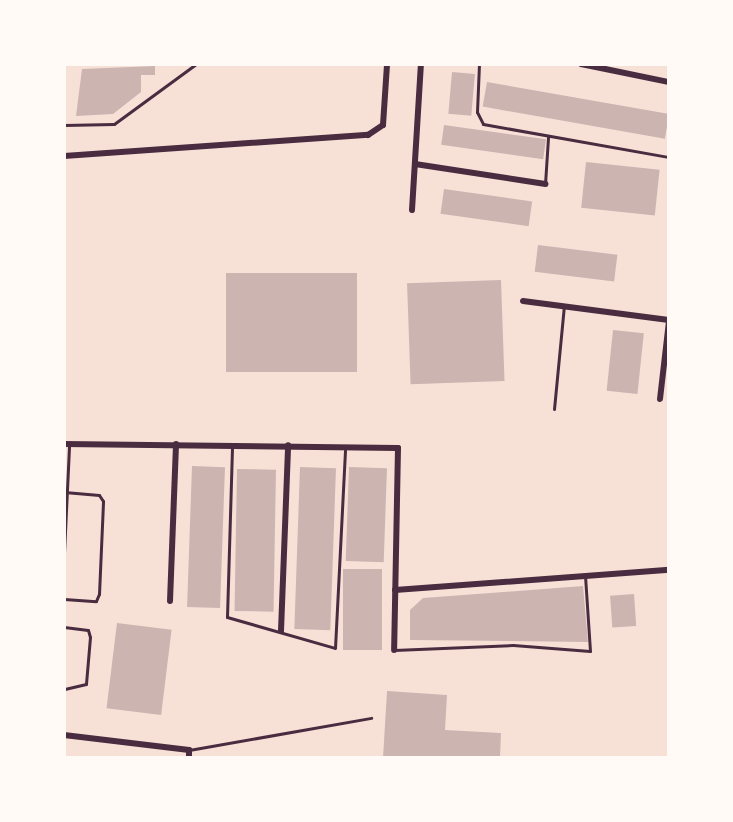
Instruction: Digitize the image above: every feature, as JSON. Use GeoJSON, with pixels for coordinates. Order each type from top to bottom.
{"type":"FeatureCollection","features":[{"type":"Feature","properties":{"kind":"street"},"geometry":{"type":"LineString","coordinates":[[64,156],[368,135],[383,125],[387,64]]}},
{"type":"Feature","properties":{"kind":"street"},"geometry":{"type":"LineString","coordinates":[[412,210],[421,64]]}},
{"type":"Feature","properties":{"kind":"street"},"geometry":{"type":"LineString","coordinates":[[582,64],[669,82]]}},
{"type":"Feature","properties":{"kind":"street"},"geometry":{"type":"LineString","coordinates":[[415,164],[545,184]]}},
{"type":"Feature","properties":{"kind":"street"},"geometry":{"type":"LineString","coordinates":[[523,301],[669,320],[660,399]]}},
{"type":"Feature","properties":{"kind":"street"},"geometry":{"type":"LineString","coordinates":[[66,444],[398,448],[394,650]]}},
{"type":"Feature","properties":{"kind":"street"},"geometry":{"type":"LineString","coordinates":[[170,601],[176,444]]}},
{"type":"Feature","properties":{"kind":"street"},"geometry":{"type":"LineString","coordinates":[[281,631],[288,445]]}},
{"type":"Feature","properties":{"kind":"street"},"geometry":{"type":"LineString","coordinates":[[395,590],[669,570]]}},
{"type":"Feature","properties":{"kind":"street"},"geometry":{"type":"LineString","coordinates":[[64,735],[189,754]]}},
{"type":"Feature","properties":{"kind":"lane"},"geometry":{"type":"LineString","coordinates":[[64,125],[114,124],[196,64]]}},
{"type":"Feature","properties":{"kind":"lane"},"geometry":{"type":"LineString","coordinates":[[479,64],[479,121],[548,137],[669,157]]}},
{"type":"Feature","properties":{"kind":"lane"},"geometry":{"type":"LineString","coordinates":[[545,184],[548,137]]}},
{"type":"Feature","properties":{"kind":"lane"},"geometry":{"type":"LineString","coordinates":[[554,409],[564,306]]}},
{"type":"Feature","properties":{"kind":"lane"},"geometry":{"type":"LineString","coordinates":[[64,553],[66,444]]}},
{"type":"Feature","properties":{"kind":"lane"},"geometry":{"type":"LineString","coordinates":[[232,444],[227,617],[335,648],[345,446]]}},
{"type":"Feature","properties":{"kind":"lane"},"geometry":{"type":"LineString","coordinates":[[64,599],[96,601],[99,594],[103,501],[99,495],[67,492]]}},
{"type":"Feature","properties":{"kind":"lane"},"geometry":{"type":"LineString","coordinates":[[394,650],[500,645],[590,651],[585,576]]}},
{"type":"Feature","properties":{"kind":"lane"},"geometry":{"type":"LineString","coordinates":[[64,627],[88,630],[90,637],[86,684],[64,689]]}},
{"type":"Feature","properties":{"kind":"lane"},"geometry":{"type":"LineString","coordinates":[[189,754],[371,718]]}},
{"type":"Feature","properties":{"kind":"building"},"geometry":{"type":"Polygon","coordinates":[[[155,66],[155,75],[141,75],[141,92],[113,114],[76,116],[82,69],[155,66]]]}},
{"type":"Feature","properties":{"kind":"building"},"geometry":{"type":"Polygon","coordinates":[[[452,72],[475,74],[471,116],[448,114],[452,72]]]}},
{"type":"Feature","properties":{"kind":"building"},"geometry":{"type":"Polygon","coordinates":[[[487,82],[669,114],[665,139],[483,107],[487,82]]]}},
{"type":"Feature","properties":{"kind":"building"},"geometry":{"type":"Polygon","coordinates":[[[444,125],[546,139],[543,159],[441,145],[444,125]]]}},
{"type":"Feature","properties":{"kind":"building"},"geometry":{"type":"Polygon","coordinates":[[[586,162],[660,170],[655,215],[581,208],[586,162]]]}},
{"type":"Feature","properties":{"kind":"building"},"geometry":{"type":"Polygon","coordinates":[[[444,189],[532,201],[529,226],[441,214],[444,189]]]}},
{"type":"Feature","properties":{"kind":"building"},"geometry":{"type":"Polygon","coordinates":[[[538,245],[617,255],[614,282],[535,272],[538,245]]]}},
{"type":"Feature","properties":{"kind":"building"},"geometry":{"type":"Polygon","coordinates":[[[226,273],[357,273],[357,372],[226,372],[226,273]]]}},
{"type":"Feature","properties":{"kind":"building"},"geometry":{"type":"Polygon","coordinates":[[[501,280],[505,381],[411,384],[407,283],[501,280]]]}},
{"type":"Feature","properties":{"kind":"building"},"geometry":{"type":"Polygon","coordinates":[[[613,330],[644,333],[637,394],[607,391],[613,330]]]}},
{"type":"Feature","properties":{"kind":"building"},"geometry":{"type":"Polygon","coordinates":[[[192,466],[225,467],[220,608],[187,607],[192,466]]]}},
{"type":"Feature","properties":{"kind":"building"},"geometry":{"type":"Polygon","coordinates":[[[300,467],[336,468],[330,630],[294,629],[300,467]]]}},
{"type":"Feature","properties":{"kind":"building"},"geometry":{"type":"Polygon","coordinates":[[[349,467],[387,468],[384,562],[346,561],[349,467]]]}},
{"type":"Feature","properties":{"kind":"building"},"geometry":{"type":"Polygon","coordinates":[[[237,469],[276,470],[274,612],[235,611],[237,469]]]}},
{"type":"Feature","properties":{"kind":"building"},"geometry":{"type":"Polygon","coordinates":[[[343,569],[382,569],[382,650],[343,650],[343,569]]]}},
{"type":"Feature","properties":{"kind":"building"},"geometry":{"type":"Polygon","coordinates":[[[583,586],[588,642],[410,640],[410,610],[423,598],[583,586]]]}},
{"type":"Feature","properties":{"kind":"building"},"geometry":{"type":"Polygon","coordinates":[[[634,594],[636,626],[612,628],[610,596],[634,594]]]}},
{"type":"Feature","properties":{"kind":"building"},"geometry":{"type":"Polygon","coordinates":[[[117,623],[172,630],[161,715],[107,708],[117,623]]]}},
{"type":"Feature","properties":{"kind":"building"},"geometry":{"type":"Polygon","coordinates":[[[387,691],[447,695],[445,730],[501,733],[500,758],[383,758],[387,691]]]}}]}
